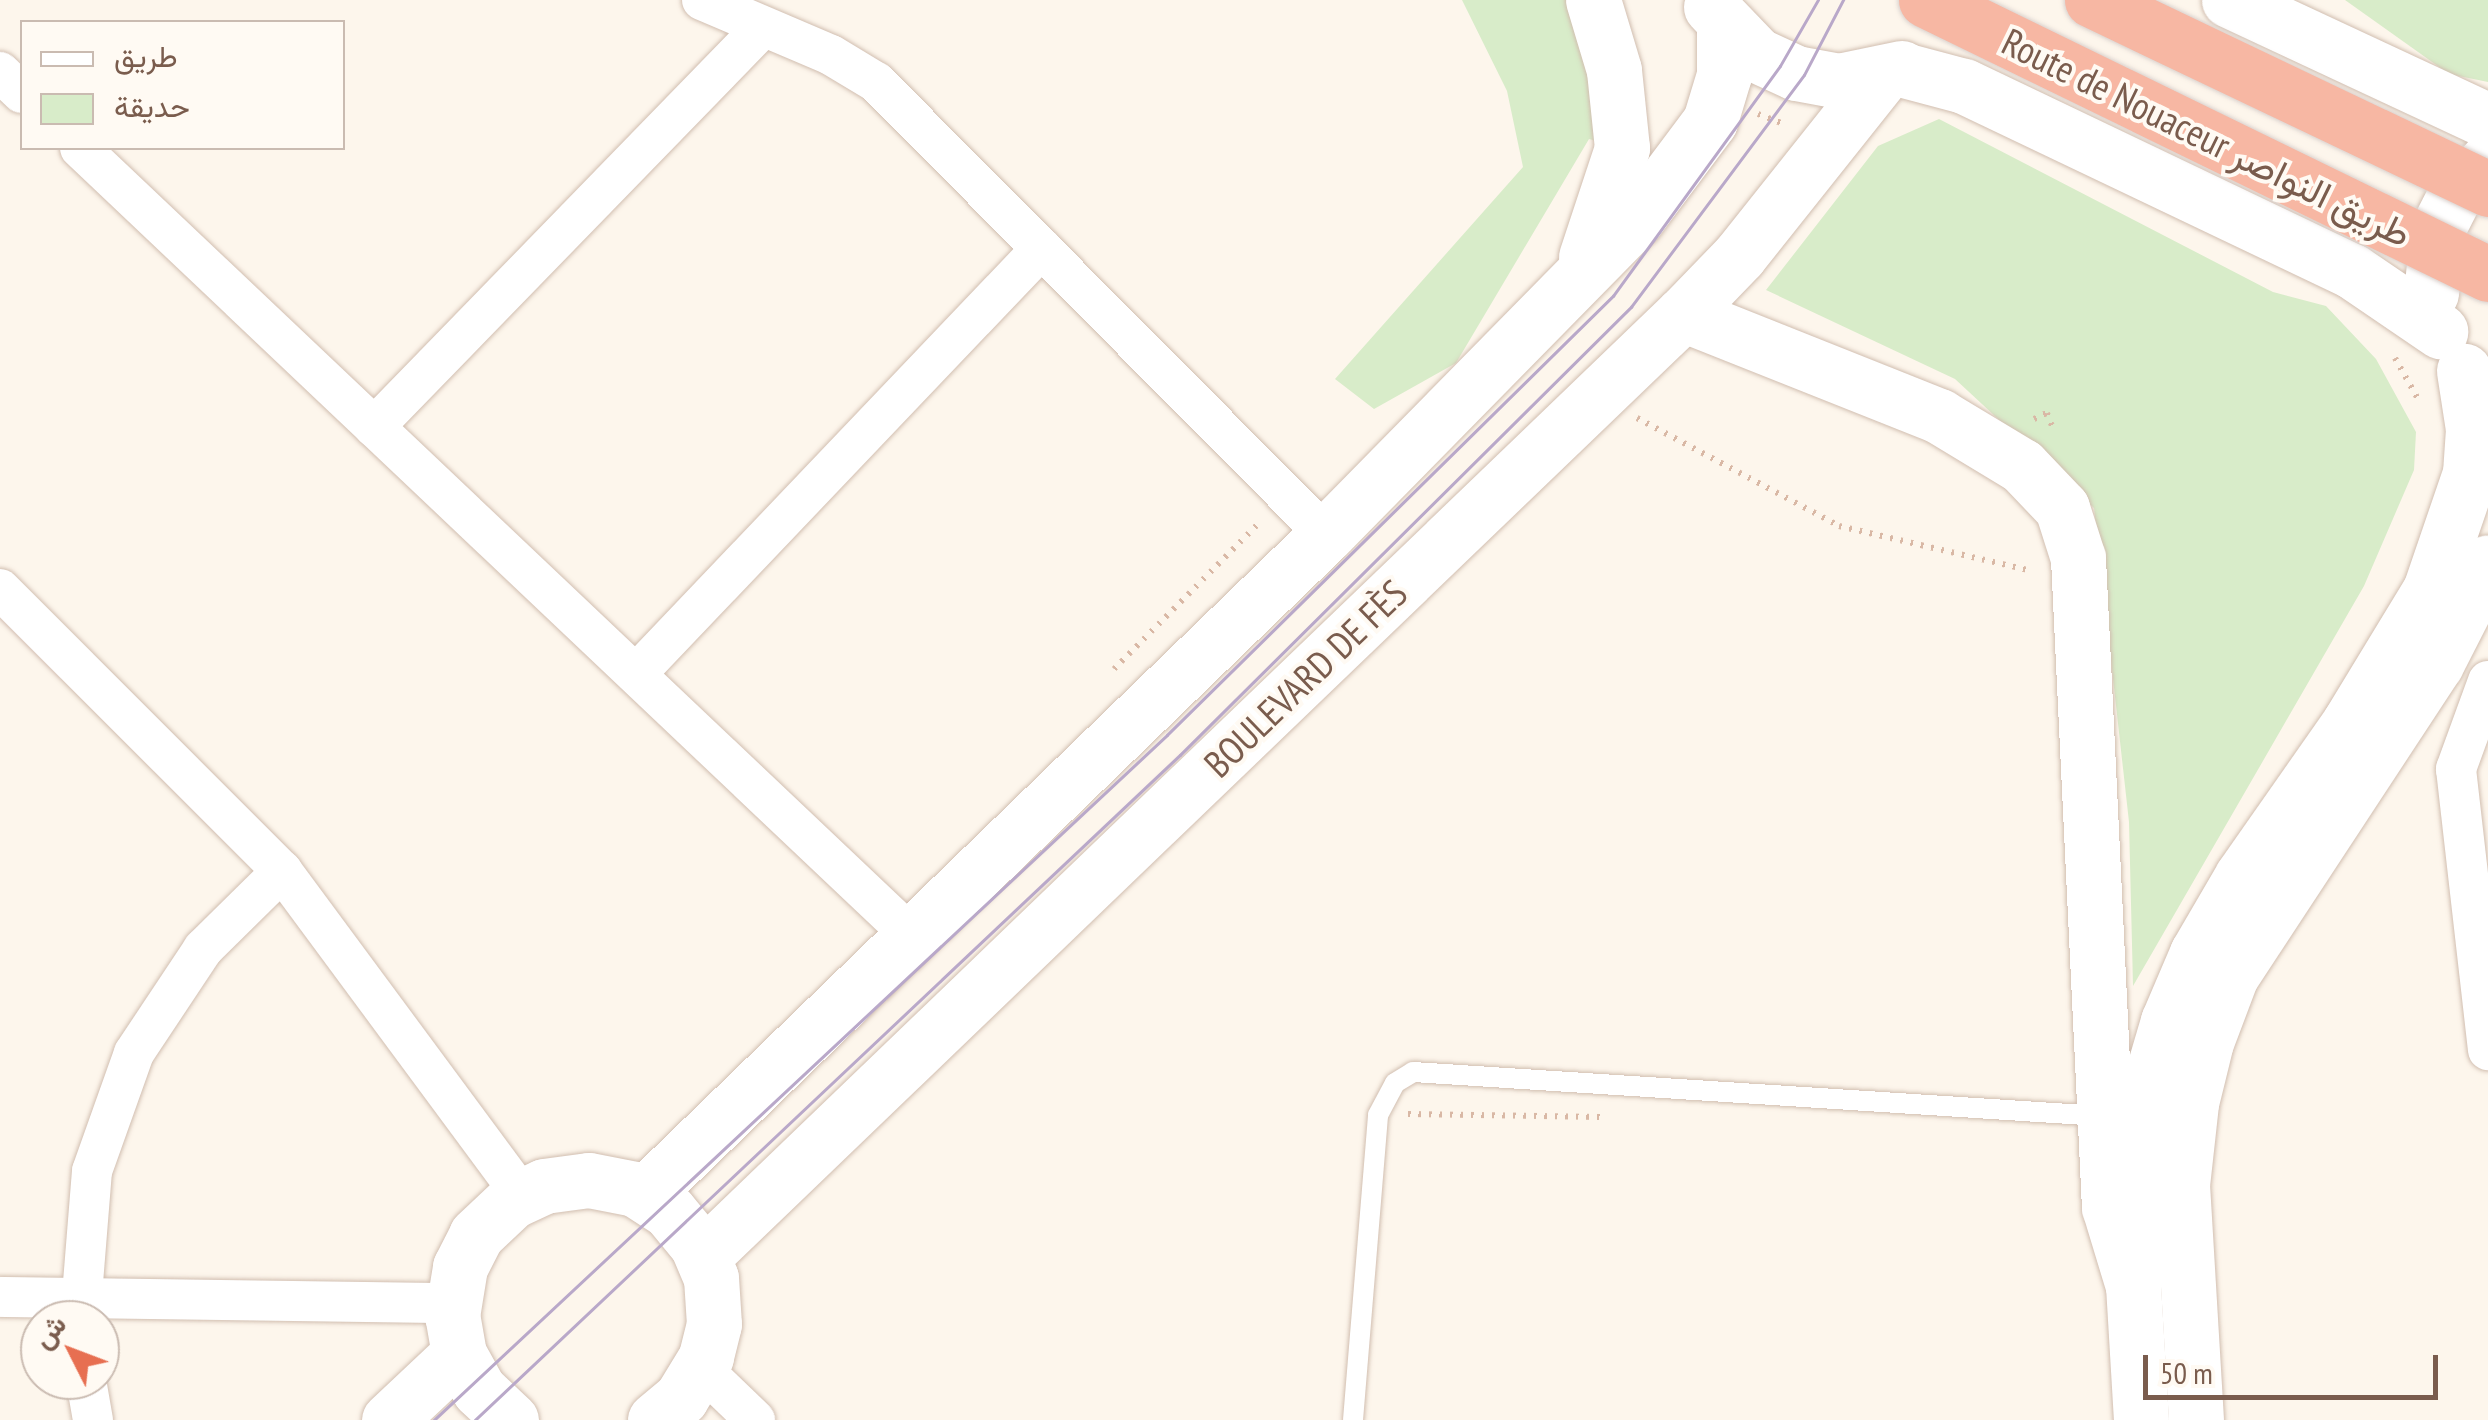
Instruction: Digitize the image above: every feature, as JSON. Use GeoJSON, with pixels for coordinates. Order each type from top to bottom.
{"type":"FeatureCollection","features":[{"type":"Feature","properties":{"kind":"highway","name":"Route de Nouaceur طريق النواصر"},"geometry":{"type":"LineString","coordinates":[[1926,0],[2488,274]]}},
{"type":"Feature","properties":{"kind":"highway","name":"Route de Nouaceur طريق النواصر"},"geometry":{"type":"LineString","coordinates":[[2092,0],[2488,189]]}},
{"type":"Feature","properties":{"kind":"main road"},"geometry":{"type":"LineString","coordinates":[[1573,284],[1598,230],[1622,148],[1614,70],[1593,0]]}},
{"type":"Feature","properties":{"kind":"main road"},"geometry":{"type":"LineString","coordinates":[[1891,73],[1935,50],[1978,0]]}},
{"type":"Feature","properties":{"kind":"main road"},"geometry":{"type":"LineString","coordinates":[[2239,5],[2437,103],[2488,121]]}},
{"type":"Feature","properties":{"kind":"main road"},"geometry":{"type":"LineString","coordinates":[[645,1194],[1326,535],[1636,220],[1710,122],[1724,75],[1716,13]]}},
{"type":"Feature","properties":{"kind":"main road"},"geometry":{"type":"LineString","coordinates":[[1716,13],[1757,55],[1796,73],[1838,81],[1891,73],[1964,86],[2352,272],[2464,365]]}},
{"type":"Feature","properties":{"kind":"main road","name":"BOULEVARD DE FÈS"},"geometry":{"type":"LineString","coordinates":[[703,1256],[1683,314],[1739,256],[1891,73]]}},
{"type":"Feature","properties":{"kind":"main road"},"geometry":{"type":"LineString","coordinates":[[2141,1420],[2132,1286],[2135,1178],[2148,1089],[2168,1021],[2196,954],[2242,876],[2349,723],[2430,590],[2470,473],[2473,429],[2464,365],[2430,262],[2438,228],[2454,196],[2488,160]]}},
{"type":"Feature","properties":{"kind":"main road"},"geometry":{"type":"LineString","coordinates":[[1683,314],[1939,416],[2022,466],[2062,508],[2078,558],[2108,1206],[2132,1286]]}},
{"type":"Feature","properties":{"kind":"main road"},"geometry":{"type":"LineString","coordinates":[[2196,1420],[2182,1185],[2190,1103],[2206,1042],[2231,976],[2436,664],[2488,562]]}},
{"type":"Feature","properties":{"kind":"main road"},"geometry":{"type":"LineString","coordinates":[[389,1420],[456,1329],[470,1245],[492,1216],[522,1195],[578,1180],[645,1194],[676,1217],[703,1256],[715,1312],[702,1368],[655,1420]]}},
{"type":"Feature","properties":{"kind":"main road"},"geometry":{"type":"LineString","coordinates":[[456,1329],[478,1390],[511,1420]]}},
{"type":"Feature","properties":{"kind":"street"},"geometry":{"type":"LineString","coordinates":[[702,0],[876,82],[1326,535]]}},
{"type":"Feature","properties":{"kind":"street"},"geometry":{"type":"LineString","coordinates":[[374,427],[762,28]]}},
{"type":"Feature","properties":{"kind":"street"},"geometry":{"type":"LineString","coordinates":[[0,72],[20,91]]}},
{"type":"Feature","properties":{"kind":"street"},"geometry":{"type":"LineString","coordinates":[[82,150],[914,937]]}},
{"type":"Feature","properties":{"kind":"street"},"geometry":{"type":"LineString","coordinates":[[636,674],[1042,248]]}},
{"type":"Feature","properties":{"kind":"street"},"geometry":{"type":"LineString","coordinates":[[0,588],[282,871],[522,1195]]}},
{"type":"Feature","properties":{"kind":"street"},"geometry":{"type":"LineString","coordinates":[[2488,681],[2456,769],[2488,1050]]}},
{"type":"Feature","properties":{"kind":"street"},"geometry":{"type":"LineString","coordinates":[[79,1300],[92,1170],[134,1053],[203,950],[282,871]]}},
{"type":"Feature","properties":{"kind":"street"},"geometry":{"type":"LineString","coordinates":[[120,1309],[456,1329]]}},
{"type":"Feature","properties":{"kind":"street"},"geometry":{"type":"LineString","coordinates":[[702,1368],[755,1420]]}},
{"type":"Feature","properties":{"kind":"lane"},"geometry":{"type":"LineString","coordinates":[[1353,1420],[1378,1115],[1394,1083],[1413,1072],[2101,1116]]}},
{"type":"Feature","properties":{"kind":"path"},"geometry":{"type":"LineString","coordinates":[[1630,414],[1839,526],[2034,571]]}},
{"type":"Feature","properties":{"kind":"path"},"geometry":{"type":"LineString","coordinates":[[2031,555],[2036,590]]}},
{"type":"Feature","properties":{"kind":"path"},"geometry":{"type":"LineString","coordinates":[[1397,1114],[1617,1118]]}},
{"type":"Feature","properties":{"kind":"green space"},"geometry":{"type":"Polygon","coordinates":[[[1462,0],[1587,0],[1622,148],[1589,139],[1456,363],[1374,409],[1335,379],[1523,167],[1507,91],[1462,0]]]}},
{"type":"Feature","properties":{"kind":"green space"},"geometry":{"type":"Polygon","coordinates":[[[2345,0],[2488,0],[2488,82],[2449,74],[2345,0]]]}},
{"type":"Feature","properties":{"kind":"green space"},"geometry":{"type":"Polygon","coordinates":[[[1939,119],[2273,292],[2326,306],[2376,359],[2416,432],[2414,470],[2364,586],[2133,986],[2129,822],[2094,508],[1955,379],[1766,290],[1878,146],[1939,119]]]}},
{"type":"Feature","properties":{"kind":"tram line"},"geometry":{"type":"LineString","coordinates":[[434,1420],[1167,735],[1613,296],[1780,66],[1818,0]]}},
{"type":"Feature","properties":{"kind":"tram line"},"geometry":{"type":"LineString","coordinates":[[475,1420],[1180,755],[1631,307],[1804,75],[1843,0]]}}]}
